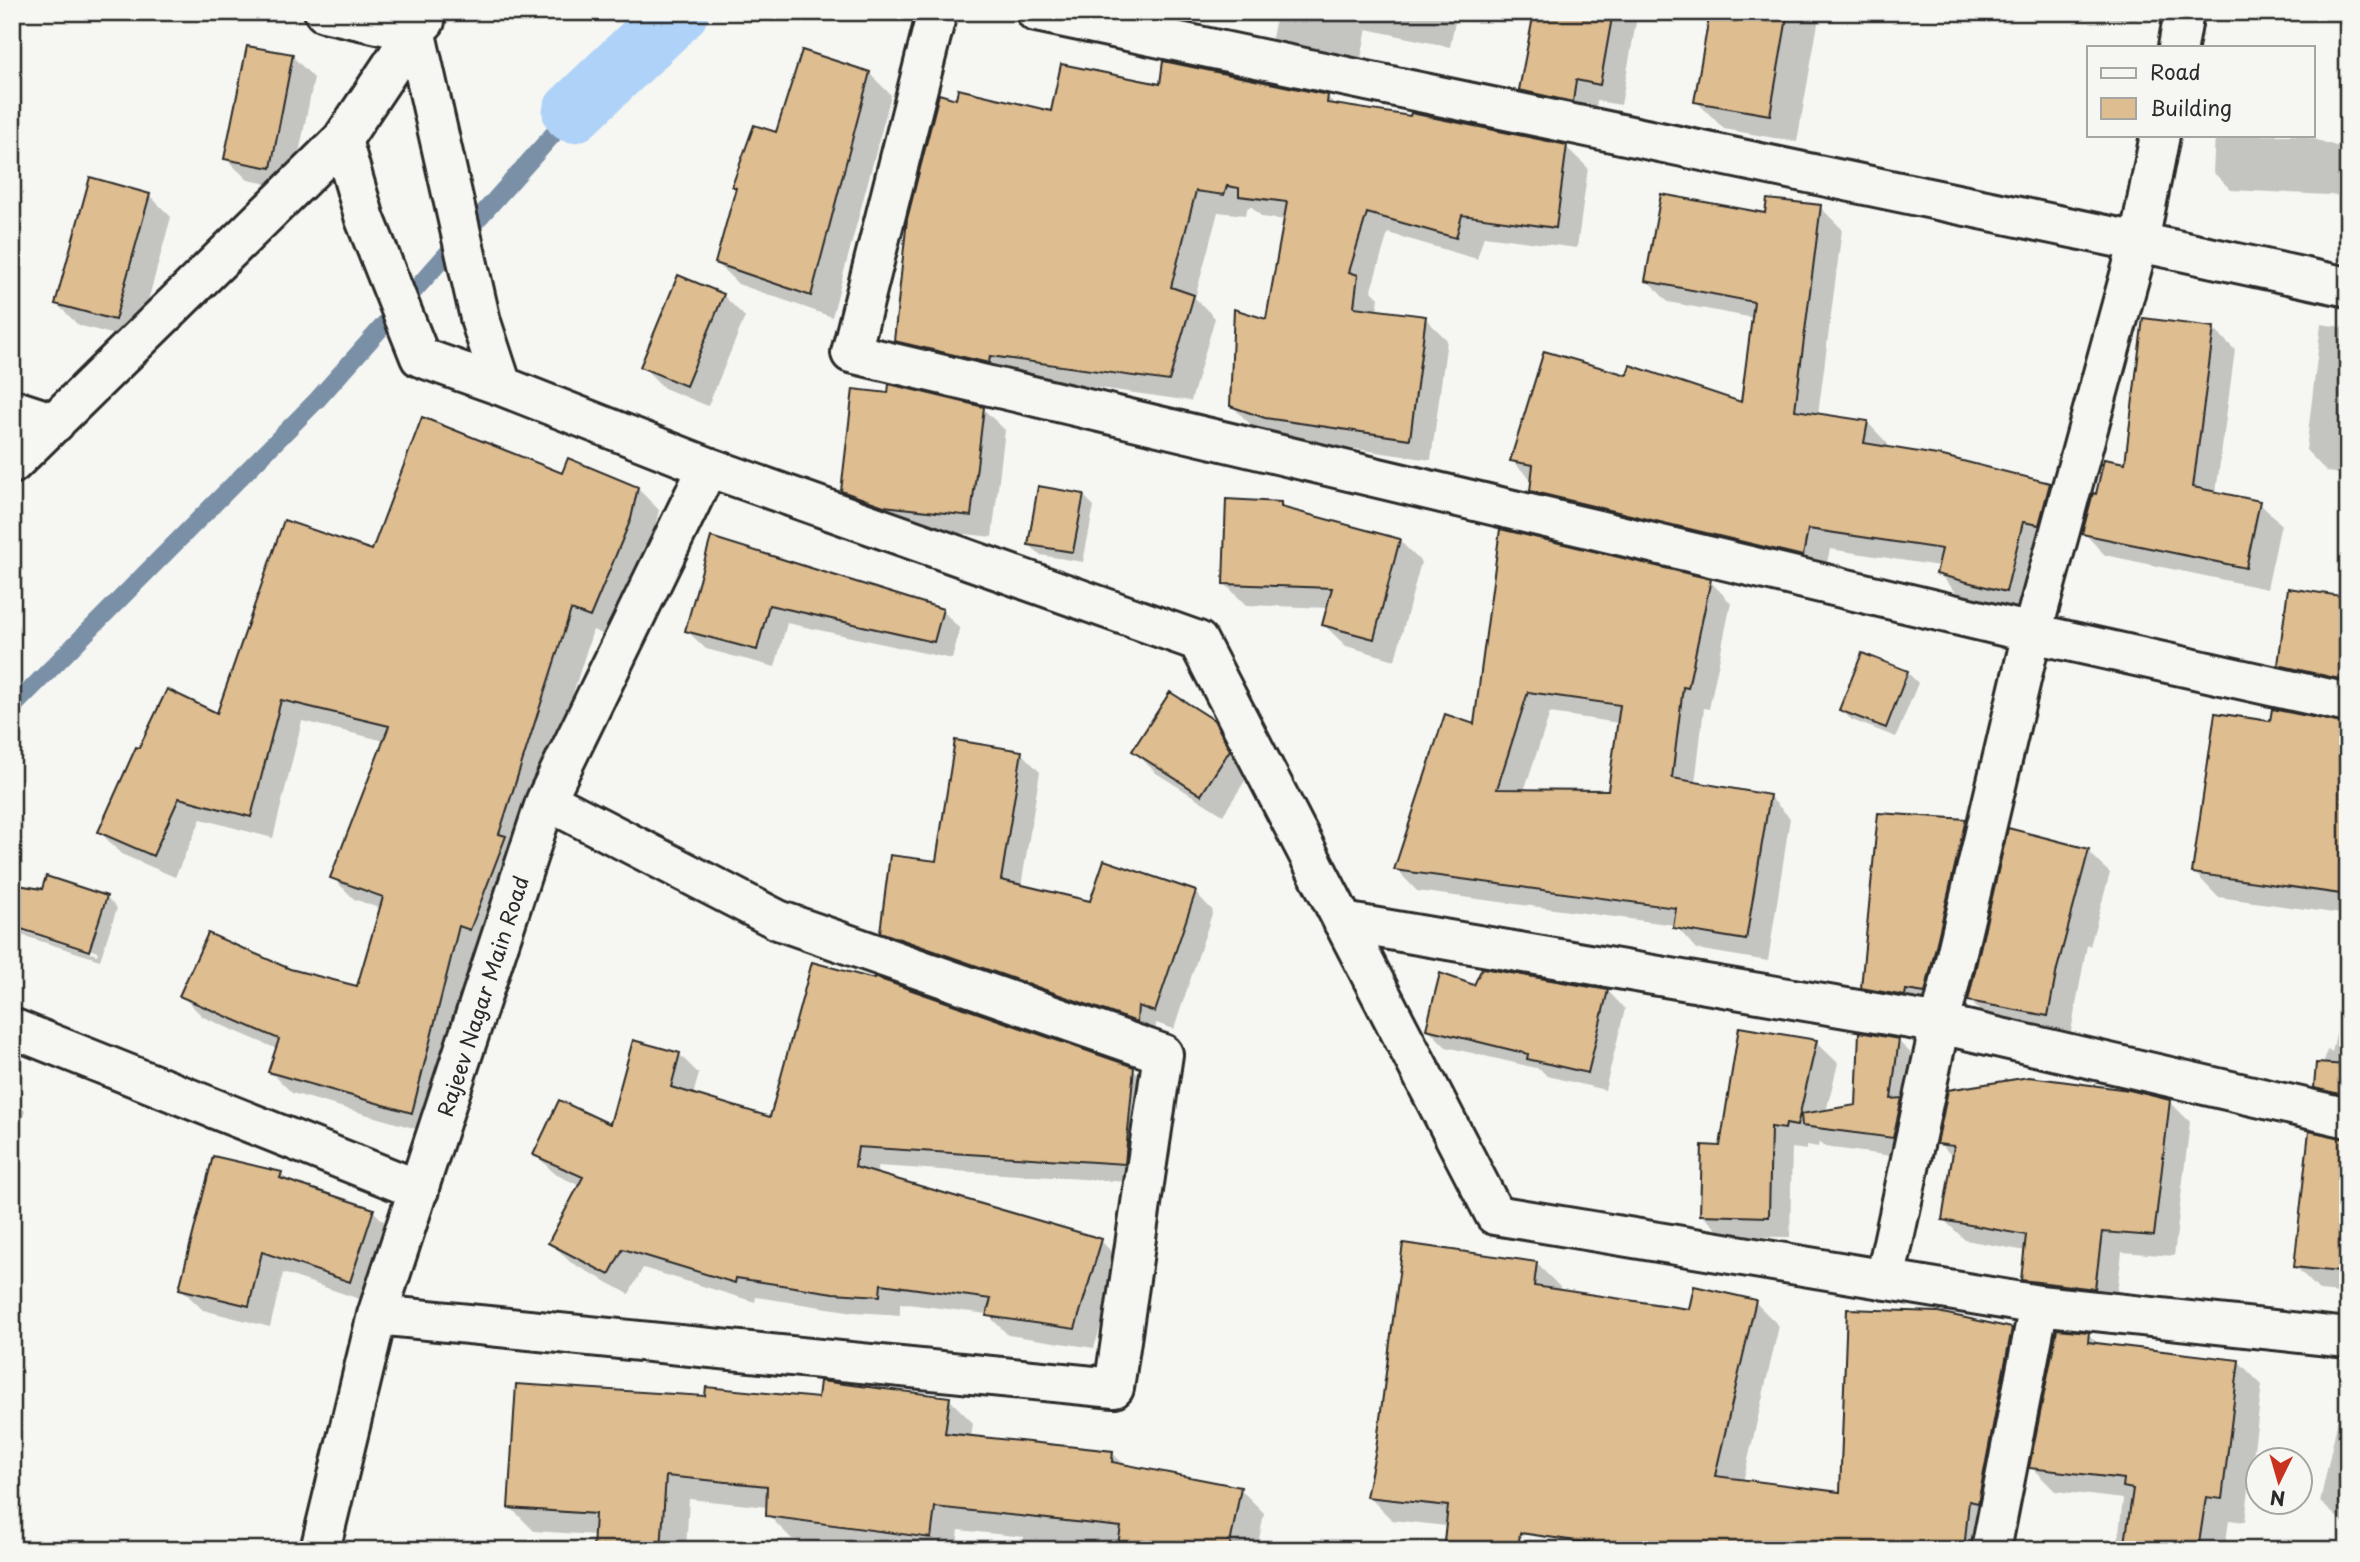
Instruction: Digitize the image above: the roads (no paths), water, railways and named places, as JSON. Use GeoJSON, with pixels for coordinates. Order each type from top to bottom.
{"type":"FeatureCollection","features":[{"type":"Feature","properties":{"kind":"street"},"geometry":{"type":"LineString","coordinates":[[324,12],[419,19]]}},
{"type":"Feature","properties":{"kind":"street"},"geometry":{"type":"LineString","coordinates":[[937,12],[851,353],[2032,634],[2348,703]]}},
{"type":"Feature","properties":{"kind":"street"},"geometry":{"type":"LineString","coordinates":[[1036,12],[2348,287]]}},
{"type":"Feature","properties":{"kind":"street"},"geometry":{"type":"LineString","coordinates":[[2178,46],[2185,12]]}},
{"type":"Feature","properties":{"kind":"street"},"geometry":{"type":"LineString","coordinates":[[419,19],[439,136],[481,322],[502,386]]}},
{"type":"Feature","properties":{"kind":"street"},"geometry":{"type":"LineString","coordinates":[[12,464],[342,140],[419,19]]}},
{"type":"Feature","properties":{"kind":"street"},"geometry":{"type":"LineString","coordinates":[[1885,1280],[1940,1024],[2032,634],[2139,242],[2160,136]]}},
{"type":"Feature","properties":{"kind":"street"},"geometry":{"type":"LineString","coordinates":[[342,140],[365,219],[420,358],[502,386],[708,467],[1198,641],[1495,1215],[2039,1305],[2348,1338]]}},
{"type":"Feature","properties":{"kind":"street"},"geometry":{"type":"LineString","coordinates":[[12,409],[55,423]]}},
{"type":"Feature","properties":{"kind":"street","name":"Rajeev Nagar Main Road"},"geometry":{"type":"LineString","coordinates":[[320,1550],[377,1315],[546,800],[708,467]]}},
{"type":"Feature","properties":{"kind":"street"},"geometry":{"type":"LineString","coordinates":[[377,1315],[1114,1388],[1163,1054],[778,920],[546,800]]}},
{"type":"Feature","properties":{"kind":"street"},"geometry":{"type":"LineString","coordinates":[[1343,922],[1940,1024],[2348,1118]]}},
{"type":"Feature","properties":{"kind":"street"},"geometry":{"type":"LineString","coordinates":[[12,1028],[419,1190]]}},
{"type":"Feature","properties":{"kind":"street"},"geometry":{"type":"LineString","coordinates":[[1991,1550],[2039,1305]]}},
{"type":"Feature","properties":{"kind":"waterway"},"geometry":{"type":"LineString","coordinates":[[573,112],[678,12]]}},
{"type":"Feature","properties":{"kind":"waterway"},"geometry":{"type":"LineString","coordinates":[[12,708],[317,400],[573,112]]}}]}
